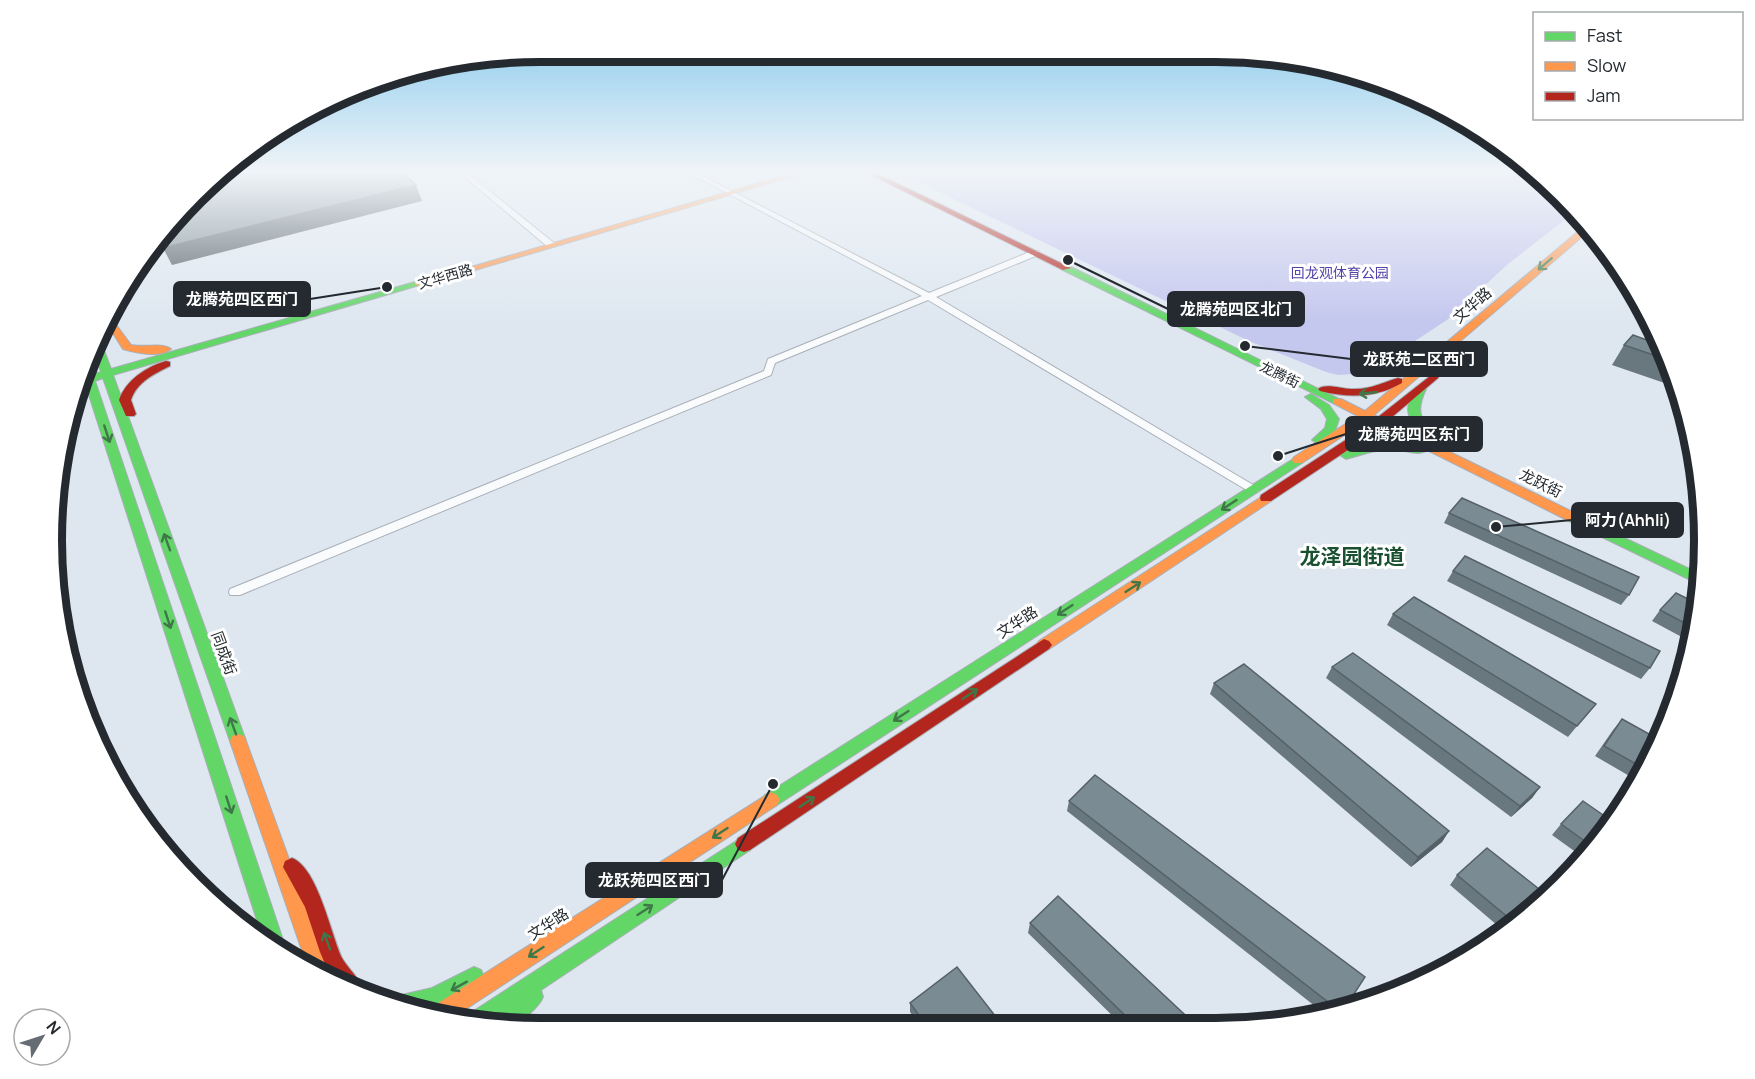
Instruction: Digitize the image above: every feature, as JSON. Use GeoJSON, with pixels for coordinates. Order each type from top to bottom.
{"type":"FeatureCollection","features":[{"type":"Feature","properties":{"kind":"street"},"geometry":{"type":"LineString","coordinates":[[525,223],[551,245]]}},
{"type":"Feature","properties":{"kind":"street","name":"文华西路"},"geometry":{"type":"LineString","coordinates":[[92,373],[107,374],[625,223]]}},
{"type":"Feature","properties":{"kind":"street"},"geometry":{"type":"LineString","coordinates":[[788,223],[930,297],[1254,489],[1284,462],[1328,432],[1332,426],[1332,416],[1318,401],[1275,379],[1221,345]]}},
{"type":"Feature","properties":{"kind":"street","name":"龙腾街"},"geometry":{"type":"LineString","coordinates":[[974,223],[1366,416]]}},
{"type":"Feature","properties":{"kind":"street","name":"文华路"},"geometry":{"type":"LineString","coordinates":[[448,1008],[1366,416],[1582,232]]}},
{"type":"Feature","properties":{"kind":"street","name":"文华路"},"geometry":{"type":"LineString","coordinates":[[487,1014],[1380,422],[1589,241]]}},
{"type":"Feature","properties":{"kind":"street"},"geometry":{"type":"LineString","coordinates":[[236,592],[768,373],[771,361],[1035,253]]}},
{"type":"Feature","properties":{"kind":"street"},"geometry":{"type":"LineString","coordinates":[[113,324],[127,347],[147,351],[176,348],[288,321]]}},
{"type":"Feature","properties":{"kind":"street"},"geometry":{"type":"LineString","coordinates":[[142,471],[140,438],[125,400],[128,392],[144,376],[166,364],[243,334]]}},
{"type":"Feature","properties":{"kind":"street"},"geometry":{"type":"LineString","coordinates":[[1252,360],[1317,387],[1368,394],[1386,388],[1419,363],[1454,343]]}},
{"type":"Feature","properties":{"kind":"street","name":"同成街"},"geometry":{"type":"LineString","coordinates":[[100,353],[316,962]]}},
{"type":"Feature","properties":{"kind":"street"},"geometry":{"type":"LineString","coordinates":[[89,380],[271,935]]}},
{"type":"Feature","properties":{"kind":"street"},"geometry":{"type":"LineString","coordinates":[[1427,382],[1416,394],[1412,408],[1416,423],[1426,434],[1536,490],[1640,550]]}},
{"type":"Feature","properties":{"kind":"street","name":"龙跃街"},"geometry":{"type":"LineString","coordinates":[[1366,416],[1692,575]]}},
{"type":"Feature","properties":{"kind":"street"},"geometry":{"type":"LineString","coordinates":[[1268,497],[1313,477],[1345,455],[1371,446],[1401,446],[1422,451],[1451,460],[1493,478]]}},
{"type":"Feature","properties":{"kind":"street"},"geometry":{"type":"LineString","coordinates":[[266,820],[313,903],[340,973]]}},
{"type":"Feature","properties":{"kind":"street"},"geometry":{"type":"LineString","coordinates":[[416,1001],[434,998],[459,987],[598,899],[691,852]]}},
{"type":"Feature","properties":{"kind":"street"},"geometry":{"type":"LineString","coordinates":[[506,1016],[614,930]]}},
{"type":"Feature","properties":{"kind":"green space","name":"回龙观体育公园"},"geometry":{"type":"Polygon","coordinates":[[[1004,223],[1560,223],[1508,264],[1447,320],[1366,373],[1338,375],[1326,372],[1249,341],[1004,223]]]}},
{"type":"Feature","properties":{"kind":"building"},"geometry":{"type":"Polygon","coordinates":[[[181,223],[262,223],[163,248],[181,223]]]}},
{"type":"Feature","properties":{"kind":"building"},"geometry":{"type":"Polygon","coordinates":[[[1633,335],[1650,341],[1657,356],[1624,345],[1633,335]]]}},
{"type":"Feature","properties":{"kind":"building"},"geometry":{"type":"Polygon","coordinates":[[[1462,498],[1639,577],[1629,595],[1449,513],[1462,498]]]}},
{"type":"Feature","properties":{"kind":"building"},"geometry":{"type":"Polygon","coordinates":[[[1465,556],[1660,651],[1650,668],[1453,571],[1465,556]]]}},
{"type":"Feature","properties":{"kind":"building"},"geometry":{"type":"Polygon","coordinates":[[[1676,593],[1689,600],[1686,624],[1660,610],[1676,593]]]}},
{"type":"Feature","properties":{"kind":"building"},"geometry":{"type":"Polygon","coordinates":[[[1414,597],[1596,704],[1577,726],[1393,614],[1414,597]]]}},
{"type":"Feature","properties":{"kind":"building"},"geometry":{"type":"Polygon","coordinates":[[[1353,653],[1540,787],[1520,806],[1332,667],[1353,653]]]}},
{"type":"Feature","properties":{"kind":"building"},"geometry":{"type":"Polygon","coordinates":[[[1244,664],[1449,831],[1418,857],[1214,683],[1244,664]]]}},
{"type":"Feature","properties":{"kind":"building"},"geometry":{"type":"Polygon","coordinates":[[[1622,719],[1651,735],[1637,764],[1604,746],[1622,719]]]}},
{"type":"Feature","properties":{"kind":"building"},"geometry":{"type":"Polygon","coordinates":[[[1095,775],[1365,977],[1352,997],[1330,1003],[1069,801],[1095,775]]]}},
{"type":"Feature","properties":{"kind":"building"},"geometry":{"type":"Polygon","coordinates":[[[1583,801],[1605,816],[1586,842],[1561,824],[1583,801]]]}},
{"type":"Feature","properties":{"kind":"building"},"geometry":{"type":"Polygon","coordinates":[[[1487,848],[1540,890],[1508,917],[1457,875],[1487,848]]]}},
{"type":"Feature","properties":{"kind":"building"},"geometry":{"type":"Polygon","coordinates":[[[1058,896],[1187,1017],[1127,1017],[1030,923],[1058,896]]]}},
{"type":"Feature","properties":{"kind":"building"},"geometry":{"type":"Polygon","coordinates":[[[957,967],[996,1017],[920,1017],[910,1003],[957,967]]]}},
{"type":"Feature","properties":{"kind":"traffic: fast"},"geometry":{"type":"LineString","coordinates":[[1066,268],[1337,401]]}},
{"type":"Feature","properties":{"kind":"traffic: fast"},"geometry":{"type":"LineString","coordinates":[[90,379],[418,284]]}},
{"type":"Feature","properties":{"kind":"traffic: fast"},"geometry":{"type":"LineString","coordinates":[[100,353],[238,741]]}},
{"type":"Feature","properties":{"kind":"traffic: fast"},"geometry":{"type":"LineString","coordinates":[[89,380],[271,935]]}},
{"type":"Feature","properties":{"kind":"traffic: fast"},"geometry":{"type":"LineString","coordinates":[[1420,389],[1414,406],[1416,420],[1420,427],[1440,443]]}},
{"type":"Feature","properties":{"kind":"traffic: fast"},"geometry":{"type":"LineString","coordinates":[[1311,397],[1325,407],[1333,419],[1331,429],[1318,440]]}},
{"type":"Feature","properties":{"kind":"traffic: fast"},"geometry":{"type":"LineString","coordinates":[[1346,455],[1383,446],[1421,450]]}},
{"type":"Feature","properties":{"kind":"traffic: fast"},"geometry":{"type":"LineString","coordinates":[[771,800],[1298,460]]}},
{"type":"Feature","properties":{"kind":"traffic: fast"},"geometry":{"type":"LineString","coordinates":[[1574,518],[1692,575]]}},
{"type":"Feature","properties":{"kind":"traffic: fast"},"geometry":{"type":"LineString","coordinates":[[487,1014],[744,844]]}},
{"type":"Feature","properties":{"kind":"traffic: fast"},"geometry":{"type":"LineString","coordinates":[[416,1001],[434,998],[474,977]]}},
{"type":"Feature","properties":{"kind":"traffic: fast"},"geometry":{"type":"LineString","coordinates":[[506,1016],[533,997]]}},
{"type":"Feature","properties":{"kind":"traffic: slow"},"geometry":{"type":"LineString","coordinates":[[418,284],[627,223]]}},
{"type":"Feature","properties":{"kind":"traffic: slow"},"geometry":{"type":"LineString","coordinates":[[1298,460],[1366,416],[1582,232]]}},
{"type":"Feature","properties":{"kind":"traffic: slow"},"geometry":{"type":"LineString","coordinates":[[113,325],[127,347],[140,350],[166,349]]}},
{"type":"Feature","properties":{"kind":"traffic: slow"},"geometry":{"type":"LineString","coordinates":[[1337,401],[1574,518]]}},
{"type":"Feature","properties":{"kind":"traffic: slow"},"geometry":{"type":"LineString","coordinates":[[1044,645],[1266,498]]}},
{"type":"Feature","properties":{"kind":"traffic: slow"},"geometry":{"type":"LineString","coordinates":[[238,741],[316,962]]}},
{"type":"Feature","properties":{"kind":"traffic: slow"},"geometry":{"type":"LineString","coordinates":[[448,1008],[771,800]]}},
{"type":"Feature","properties":{"kind":"traffic: jam"},"geometry":{"type":"LineString","coordinates":[[974,223],[1066,268]]}},
{"type":"Feature","properties":{"kind":"traffic: jam"},"geometry":{"type":"LineString","coordinates":[[130,414],[125,400],[131,387],[153,370],[166,364]]}},
{"type":"Feature","properties":{"kind":"traffic: jam"},"geometry":{"type":"LineString","coordinates":[[1266,498],[1368,431],[1434,376]]}},
{"type":"Feature","properties":{"kind":"traffic: jam"},"geometry":{"type":"LineString","coordinates":[[1324,389],[1362,392],[1380,389],[1398,381]]}},
{"type":"Feature","properties":{"kind":"traffic: jam"},"geometry":{"type":"LineString","coordinates":[[744,844],[1044,645]]}},
{"type":"Feature","properties":{"kind":"traffic: jam"},"geometry":{"type":"LineString","coordinates":[[292,867],[313,902],[339,973]]}},
{"type":"Feature","properties":{"kind":"place","name":"龙腾苑四区北门"},"geometry":{"type":"Point","coordinates":[1068,260]}},
{"type":"Feature","properties":{"kind":"place","name":"龙腾苑四区西门"},"geometry":{"type":"Point","coordinates":[387,287]}},
{"type":"Feature","properties":{"kind":"place","name":"龙跃苑二区西门"},"geometry":{"type":"Point","coordinates":[1245,346]}},
{"type":"Feature","properties":{"kind":"place","name":"龙腾苑四区东门"},"geometry":{"type":"Point","coordinates":[1278,456]}},
{"type":"Feature","properties":{"kind":"place","name":"阿力(Ahhli)"},"geometry":{"type":"Point","coordinates":[1496,527]}},
{"type":"Feature","properties":{"kind":"place","name":"龙跃苑四区西门"},"geometry":{"type":"Point","coordinates":[773,784]}},
{"type":"Feature","properties":{"kind":"district","name":"龙泽园街道"},"geometry":{"type":"Point","coordinates":[1352,556]}}]}
